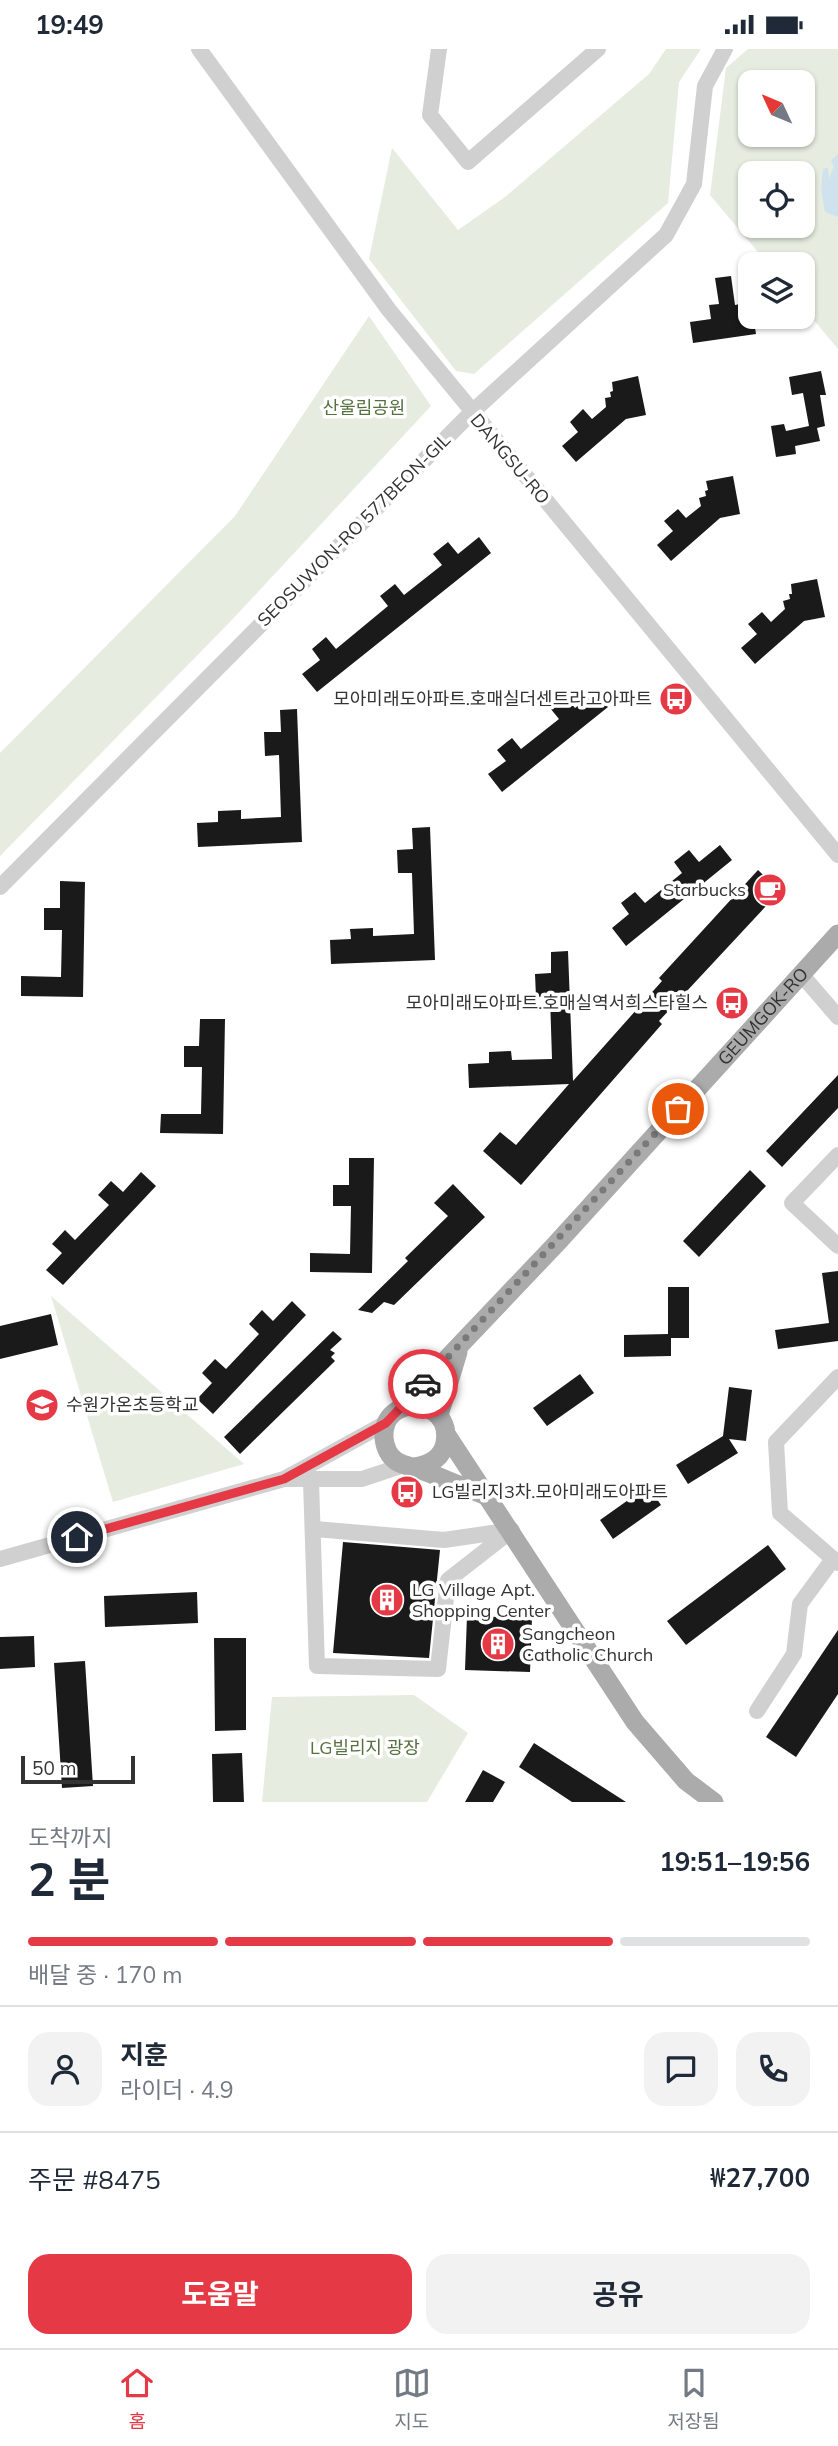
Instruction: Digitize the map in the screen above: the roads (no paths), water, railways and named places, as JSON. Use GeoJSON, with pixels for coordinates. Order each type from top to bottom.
{"type":"FeatureCollection","features":[{"type":"Feature","properties":{"kind":"main road","name":"GEUMGOK-RO"},"geometry":{"type":"LineString","coordinates":[[400,1408],[459,1348],[838,934]]}},
{"type":"Feature","properties":{"kind":"main road","name":"GEUMGOK-RO"},"geometry":{"type":"LineString","coordinates":[[439,1415],[459,1348]]}},
{"type":"Feature","properties":{"kind":"main road"},"geometry":{"type":"LineString","coordinates":[[486,1496],[395,1460],[384,1443],[386,1423],[400,1408],[421,1405],[439,1415],[446,1434],[635,1722],[686,1781],[714,1802]]}},
{"type":"Feature","properties":{"kind":"main road"},"geometry":{"type":"LineString","coordinates":[[409,1466],[426,1465],[437,1458],[444,1447],[446,1434]]}},
{"type":"Feature","properties":{"kind":"street","name":"DANGSU-RO"},"geometry":{"type":"LineString","coordinates":[[199,49],[389,310],[471,413],[838,855]]}},
{"type":"Feature","properties":{"kind":"street"},"geometry":{"type":"LineString","coordinates":[[439,49],[430,115],[468,162],[598,49]]}},
{"type":"Feature","properties":{"kind":"street","name":"SEOSUWON-RO 577BEON-GIL"},"geometry":{"type":"LineString","coordinates":[[0,887],[471,413],[666,236],[694,184],[705,86],[725,49]]}},
{"type":"Feature","properties":{"kind":"street"},"geometry":{"type":"LineString","coordinates":[[801,974],[838,1017]]}},
{"type":"Feature","properties":{"kind":"street"},"geometry":{"type":"LineString","coordinates":[[838,1155],[792,1203],[838,1246]]}},
{"type":"Feature","properties":{"kind":"street"},"geometry":{"type":"LineString","coordinates":[[757,1711],[794,1654],[800,1604],[835,1561],[780,1513],[776,1443],[838,1377]]}},
{"type":"Feature","properties":{"kind":"street"},"geometry":{"type":"LineString","coordinates":[[0,1559],[284,1479],[386,1423]]}},
{"type":"Feature","properties":{"kind":"street"},"geometry":{"type":"LineString","coordinates":[[284,1479],[362,1479],[409,1466]]}},
{"type":"Feature","properties":{"kind":"street"},"geometry":{"type":"LineString","coordinates":[[311,1481],[315,1529],[317,1666],[438,1669],[449,1580],[512,1531]]}},
{"type":"Feature","properties":{"kind":"street"},"geometry":{"type":"LineString","coordinates":[[315,1529],[444,1540],[512,1531]]}},
{"type":"Feature","properties":{"kind":"water"},"geometry":{"type":"Polygon","coordinates":[[[838,154],[838,217],[825,212],[821,190],[823,169],[828,168],[829,179],[834,166],[831,161],[838,154]]]}},
{"type":"Feature","properties":{"kind":"place","name":"모아미래도아파트.호매실더센트라고아파트"},"geometry":{"type":"Point","coordinates":[676,699]}},
{"type":"Feature","properties":{"kind":"place","name":"Starbucks"},"geometry":{"type":"Point","coordinates":[770,890]}},
{"type":"Feature","properties":{"kind":"place","name":"모아미래도아파트.호매실역서희스타힐스"},"geometry":{"type":"Point","coordinates":[732,1003]}},
{"type":"Feature","properties":{"kind":"place","name":"수원가온초등학교"},"geometry":{"type":"Point","coordinates":[42,1405]}},
{"type":"Feature","properties":{"kind":"place","name":"LG빌리지3차.모아미래도아파트"},"geometry":{"type":"Point","coordinates":[407,1492]}},
{"type":"Feature","properties":{"kind":"place","name":"LG Village Apt. Shopping Center"},"geometry":{"type":"Point","coordinates":[387,1600]}},
{"type":"Feature","properties":{"kind":"place","name":"Sangcheon Catholic Church"},"geometry":{"type":"Point","coordinates":[498,1644]}},
{"type":"Feature","properties":{"kind":"park label","name":"산울림공원"},"geometry":{"type":"Point","coordinates":[364,408]}},
{"type":"Feature","properties":{"kind":"park label","name":"LG빌리지 광장"},"geometry":{"type":"Point","coordinates":[365,1748]}}]}
